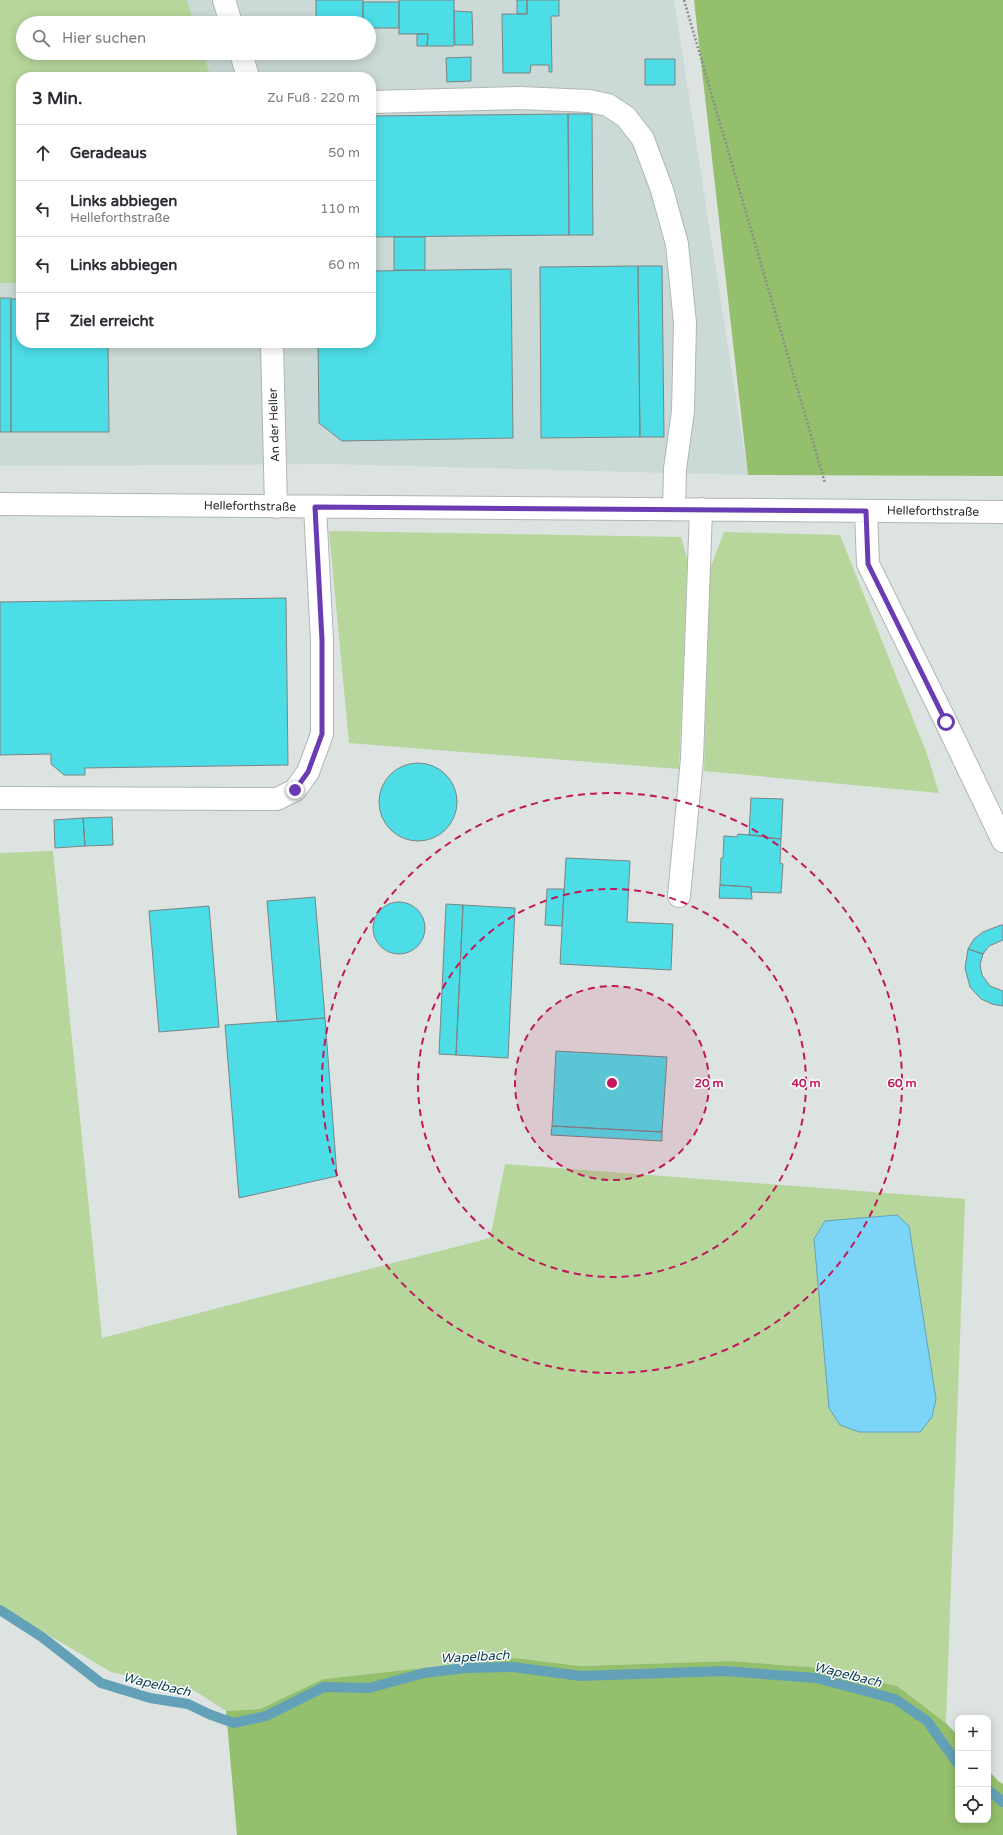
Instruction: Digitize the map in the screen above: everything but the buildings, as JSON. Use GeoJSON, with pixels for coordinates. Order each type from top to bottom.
{"type":"FeatureCollection","features":[{"type":"Feature","properties":{"kind":"street"},"geometry":{"type":"LineString","coordinates":[[224,0],[229,16]]}},
{"type":"Feature","properties":{"kind":"street"},"geometry":{"type":"LineString","coordinates":[[243,60],[247,72]]}},
{"type":"Feature","properties":{"kind":"street"},"geometry":{"type":"LineString","coordinates":[[376,102],[520,98],[589,100],[608,105],[626,117],[643,139],[662,190],[677,244],[685,323],[683,411],[675,469],[674,509]]}},
{"type":"Feature","properties":{"kind":"street","name":"An der Heller"},"geometry":{"type":"LineString","coordinates":[[272,348],[276,507]]}},
{"type":"Feature","properties":{"kind":"street","name":"Helleforthstraße"},"geometry":{"type":"LineString","coordinates":[[0,504],[1003,512]]}},
{"type":"Feature","properties":{"kind":"street"},"geometry":{"type":"LineString","coordinates":[[0,798],[277,799],[295,790],[308,772],[322,734],[322,640],[315,507]]}},
{"type":"Feature","properties":{"kind":"street"},"geometry":{"type":"LineString","coordinates":[[679,896],[692,759],[701,509]]}},
{"type":"Feature","properties":{"kind":"street"},"geometry":{"type":"LineString","coordinates":[[866,511],[868,564],[1003,841]]}},
{"type":"Feature","properties":{"kind":"path"},"geometry":{"type":"LineString","coordinates":[[684,0],[833,510]]}},
{"type":"Feature","properties":{"kind":"shaded area"},"geometry":{"type":"Polygon","coordinates":[[[187,0],[674,0],[748,475],[331,464],[0,466],[0,283],[16,283],[16,348],[376,348],[376,72],[209,72],[205,60],[376,60],[376,16],[192,16],[187,0]]]}},
{"type":"Feature","properties":{"kind":"green space"},"geometry":{"type":"Polygon","coordinates":[[[0,0],[187,0],[192,16],[16,16],[16,60],[205,60],[209,72],[16,72],[16,283],[0,283],[0,0]]]}},
{"type":"Feature","properties":{"kind":"green space"},"geometry":{"type":"Polygon","coordinates":[[[694,0],[1003,0],[1003,476],[748,475],[694,0]]]}},
{"type":"Feature","properties":{"kind":"green space"},"geometry":{"type":"Polygon","coordinates":[[[329,531],[681,537],[688,562],[679,769],[349,743],[329,531]]]}},
{"type":"Feature","properties":{"kind":"green space"},"geometry":{"type":"Polygon","coordinates":[[[724,532],[840,535],[927,754],[939,793],[704,771],[710,569],[724,532]]]}},
{"type":"Feature","properties":{"kind":"green space"},"geometry":{"type":"Polygon","coordinates":[[[53,851],[102,1338],[490,1238],[505,1164],[965,1199],[946,1723],[897,1686],[821,1668],[731,1661],[580,1666],[515,1658],[323,1679],[260,1709],[226,1711],[195,1691],[111,1672],[0,1606],[0,853],[53,851]]]}},
{"type":"Feature","properties":{"kind":"green space"},"geometry":{"type":"Polygon","coordinates":[[[515,1658],[580,1666],[731,1661],[821,1668],[897,1686],[946,1723],[955,1733],[955,1823],[991,1823],[991,1773],[1003,1784],[1003,1835],[237,1835],[226,1711],[260,1709],[323,1679],[515,1658]]]}},
{"type":"Feature","properties":{"kind":"water"},"geometry":{"type":"Polygon","coordinates":[[[897,1215],[909,1226],[936,1399],[932,1417],[920,1432],[859,1432],[840,1425],[829,1408],[814,1239],[825,1221],[897,1215]]]}},
{"type":"Feature","properties":{"kind":"waterway","name":"Wapelbach"},"geometry":{"type":"LineString","coordinates":[[0,1610],[42,1637],[101,1683],[150,1698],[188,1704],[211,1715],[234,1723],[266,1716],[324,1687],[369,1688],[424,1673],[465,1668],[513,1667],[581,1676],[724,1671],[816,1678],[895,1699],[927,1721],[955,1760]]}},
{"type":"Feature","properties":{"kind":"waterway","name":"Wapelbach"},"geometry":{"type":"LineString","coordinates":[[991,1792],[1003,1802]]}},
{"type":"Feature","properties":{"kind":"route"},"geometry":{"type":"LineString","coordinates":[[295,790],[308,772],[322,734],[322,640],[315,507],[866,511],[868,564],[946,722]]}}]}
